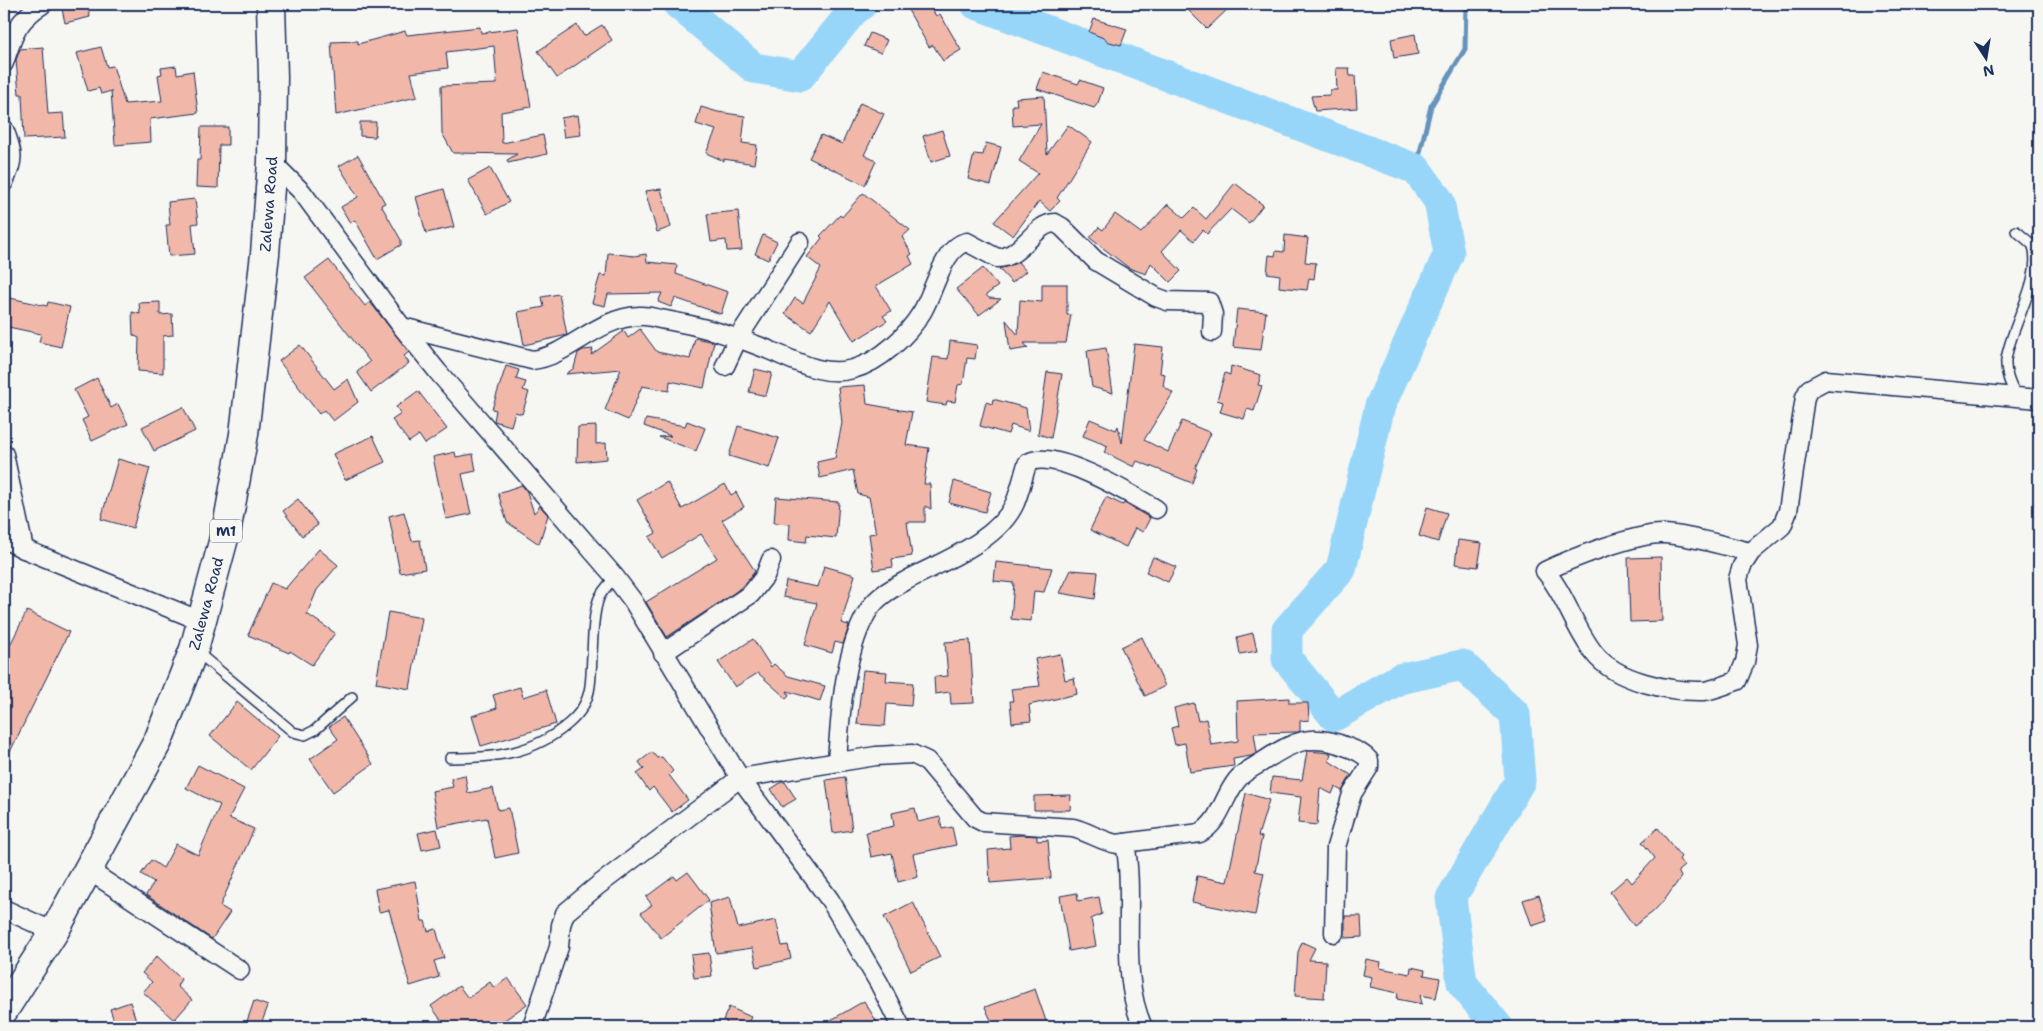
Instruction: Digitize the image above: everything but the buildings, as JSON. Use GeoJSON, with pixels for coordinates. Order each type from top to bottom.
{"type":"FeatureCollection","features":[{"type":"Feature","properties":{"kind":"highway","name":"Zalewa Road"},"geometry":{"type":"LineString","coordinates":[[4,1010],[54,932],[158,741],[194,649],[227,527],[244,434],[265,254],[272,162],[273,77],[271,4]]}},
{"type":"Feature","properties":{"kind":"street"},"geometry":{"type":"LineString","coordinates":[[4,63],[18,25],[31,12],[43,4]]}},
{"type":"Feature","properties":{"kind":"street"},"geometry":{"type":"LineString","coordinates":[[4,129],[13,151],[13,160],[4,182]]}},
{"type":"Feature","properties":{"kind":"street"},"geometry":{"type":"LineString","coordinates":[[272,162],[302,192],[402,327],[615,577],[632,601],[740,778],[830,900],[880,983],[901,1027]]}},
{"type":"Feature","properties":{"kind":"street"},"geometry":{"type":"LineString","coordinates":[[402,327],[532,360],[549,356],[590,331],[611,322],[640,316],[694,325],[738,338],[820,371],[841,372],[866,365],[895,343],[916,320],[954,247],[967,242],[1001,258],[1020,248],[1050,223],[1062,227],[1096,261],[1156,297],[1168,301],[1209,302],[1213,314],[1212,332]]}},
{"type":"Feature","properties":{"kind":"street"},"geometry":{"type":"LineString","coordinates":[[725,366],[738,338],[800,242]]}},
{"type":"Feature","properties":{"kind":"street"},"geometry":{"type":"LineString","coordinates":[[1751,552],[1664,534],[1641,536],[1575,557],[1545,571],[1556,583],[1580,633],[1595,655],[1615,671],[1636,682],[1704,691],[1737,681],[1745,662],[1748,645],[1738,579],[1742,566],[1751,552],[1782,526],[1788,511],[1805,397],[1809,389],[1826,380],[2039,399]]}},
{"type":"Feature","properties":{"kind":"street"},"geometry":{"type":"LineString","coordinates":[[4,454],[24,550]]}},
{"type":"Feature","properties":{"kind":"street"},"geometry":{"type":"LineString","coordinates":[[837,762],[843,694],[850,661],[870,608],[885,592],[952,560],[1000,523],[1015,503],[1027,464],[1032,460],[1044,458],[1099,476],[1156,508]]}},
{"type":"Feature","properties":{"kind":"street"},"geometry":{"type":"LineString","coordinates":[[4,539],[24,550],[201,621]]}},
{"type":"Feature","properties":{"kind":"street"},"geometry":{"type":"LineString","coordinates":[[663,653],[751,594],[765,576],[771,560]]}},
{"type":"Feature","properties":{"kind":"street"},"geometry":{"type":"LineString","coordinates":[[532,1027],[559,948],[561,925],[565,914],[596,887],[740,778],[837,762],[912,754],[927,761],[975,818],[984,822],[1073,828],[1084,831],[1106,842],[1125,843],[1189,836],[1209,828],[1236,780],[1289,744],[1316,739],[1336,742],[1365,754],[1369,760],[1369,767],[1352,794],[1336,847],[1334,933]]}},
{"type":"Feature","properties":{"kind":"street"},"geometry":{"type":"LineString","coordinates":[[1125,843],[1129,863],[1130,962],[1137,1012],[1143,1027]]}},
{"type":"Feature","properties":{"kind":"street"},"geometry":{"type":"LineString","coordinates":[[88,870],[240,970]]}},
{"type":"Feature","properties":{"kind":"street"},"geometry":{"type":"LineString","coordinates":[[4,909],[54,932]]}},
{"type":"Feature","properties":{"kind":"lane"},"geometry":{"type":"LineString","coordinates":[[2016,231],[2032,245],[2037,262],[2032,288],[2006,359],[2007,378],[2016,396]]}},
{"type":"Feature","properties":{"kind":"lane"},"geometry":{"type":"LineString","coordinates":[[450,758],[486,758],[521,752],[556,734],[576,718],[584,706],[590,688],[599,598],[615,577]]}},
{"type":"Feature","properties":{"kind":"lane"},"geometry":{"type":"LineString","coordinates":[[194,649],[293,732],[305,735],[314,730],[352,697]]}},
{"type":"Feature","properties":{"kind":"waterway"},"geometry":{"type":"LineString","coordinates":[[678,4],[754,68],[800,76],[853,11],[862,4]]}},
{"type":"Feature","properties":{"kind":"waterway"},"geometry":{"type":"LineString","coordinates":[[976,4],[1416,169],[1439,201],[1449,253],[1380,406],[1341,569],[1287,630],[1287,659],[1334,716],[1399,679],[1462,665],[1515,714],[1520,781],[1451,898],[1462,983],[1498,1027]]}},
{"type":"Feature","properties":{"kind":"waterway"},"geometry":{"type":"LineString","coordinates":[[1416,169],[1431,106],[1465,49],[1466,4]]}}]}
